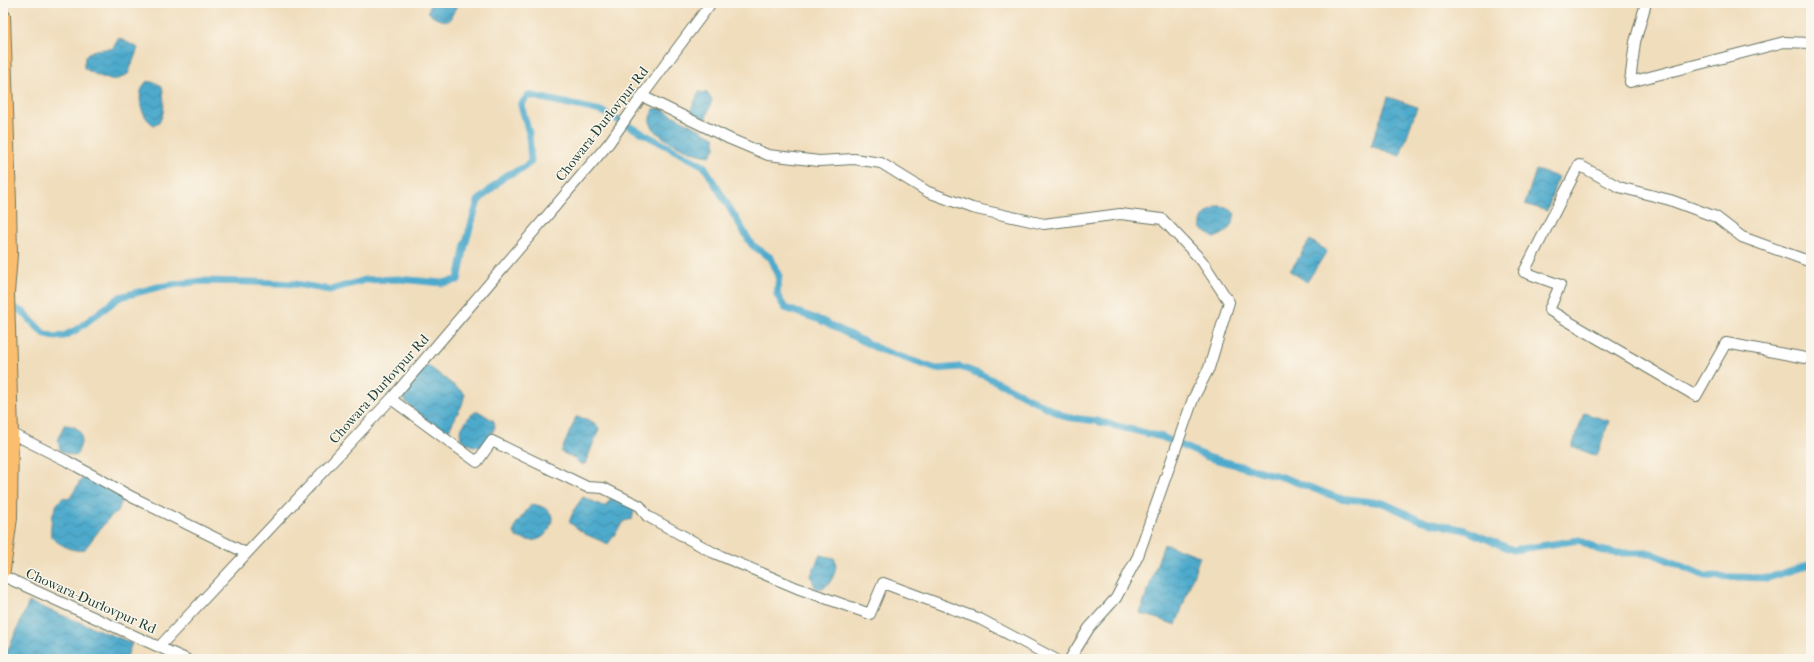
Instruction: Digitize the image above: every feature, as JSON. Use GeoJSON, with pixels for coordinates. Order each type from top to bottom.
{"type":"FeatureCollection","features":[{"type":"Feature","properties":{"kind":"highway"},"geometry":{"type":"LineString","coordinates":[[3,16],[10,255],[6,300],[11,433],[10,518],[3,570]]}},
{"type":"Feature","properties":{"kind":"street","name":"Chowara-Durlovpur Rd"},"geometry":{"type":"LineString","coordinates":[[3,576],[159,647],[391,399],[617,131],[711,3]]}},
{"type":"Feature","properties":{"kind":"street"},"geometry":{"type":"LineString","coordinates":[[1646,3],[1635,42],[1630,82],[1784,42],[1811,43]]}},
{"type":"Feature","properties":{"kind":"street"},"geometry":{"type":"LineString","coordinates":[[642,96],[768,155],[818,162],[854,159],[881,163],[928,192],[972,208],[1044,224],[1120,214],[1162,219],[1202,261],[1230,302],[1209,368],[1193,399],[1138,556],[1116,598],[1089,628],[1070,659]]}},
{"type":"Feature","properties":{"kind":"street"},"geometry":{"type":"LineString","coordinates":[[1811,262],[1742,237],[1716,217],[1670,200],[1619,187],[1579,165],[1524,272],[1560,285],[1549,310],[1696,396],[1726,343],[1811,359]]}},
{"type":"Feature","properties":{"kind":"street"},"geometry":{"type":"LineString","coordinates":[[391,399],[476,462],[492,441],[587,487],[603,488],[640,506],[647,516],[714,553],[797,588],[870,614],[883,583],[980,619],[1056,659]]}},
{"type":"Feature","properties":{"kind":"street"},"geometry":{"type":"LineString","coordinates":[[11,433],[67,461],[132,497],[246,553]]}},
{"type":"Feature","properties":{"kind":"street"},"geometry":{"type":"LineString","coordinates":[[159,647],[186,659]]}},
{"type":"Feature","properties":{"kind":"water"},"geometry":{"type":"Polygon","coordinates":[[[431,3],[458,3],[449,21],[437,19],[430,14],[428,11],[431,3]]]}},
{"type":"Feature","properties":{"kind":"water"},"geometry":{"type":"Polygon","coordinates":[[[119,38],[138,48],[128,74],[118,79],[108,79],[84,68],[84,62],[88,54],[96,50],[112,49],[119,38]]]}},
{"type":"Feature","properties":{"kind":"water"},"geometry":{"type":"Polygon","coordinates":[[[147,81],[162,86],[163,91],[163,114],[158,123],[154,125],[142,111],[140,98],[141,92],[147,81]]]}},
{"type":"Feature","properties":{"kind":"water"},"geometry":{"type":"Polygon","coordinates":[[[699,92],[707,93],[712,100],[704,124],[688,116],[699,92]]]}},
{"type":"Feature","properties":{"kind":"water"},"geometry":{"type":"Polygon","coordinates":[[[1388,97],[1417,107],[1400,156],[1371,146],[1388,97]]]}},
{"type":"Feature","properties":{"kind":"water"},"geometry":{"type":"Polygon","coordinates":[[[659,108],[714,137],[716,147],[710,156],[685,149],[658,134],[650,120],[654,109],[659,108]]]}},
{"type":"Feature","properties":{"kind":"water"},"geometry":{"type":"Polygon","coordinates":[[[1536,170],[1558,177],[1547,211],[1525,204],[1536,170]]]}},
{"type":"Feature","properties":{"kind":"water"},"geometry":{"type":"Polygon","coordinates":[[[1218,206],[1228,208],[1235,214],[1232,223],[1226,232],[1214,238],[1201,228],[1201,224],[1205,214],[1218,206]]]}},
{"type":"Feature","properties":{"kind":"water"},"geometry":{"type":"Polygon","coordinates":[[[1310,240],[1327,251],[1307,282],[1290,271],[1310,240]]]}},
{"type":"Feature","properties":{"kind":"water"},"geometry":{"type":"Polygon","coordinates":[[[426,364],[465,394],[462,405],[449,430],[437,426],[422,417],[409,405],[402,394],[426,364]]]}},
{"type":"Feature","properties":{"kind":"water"},"geometry":{"type":"Polygon","coordinates":[[[478,411],[494,421],[495,427],[489,439],[481,447],[471,445],[461,439],[460,432],[470,417],[478,411]]]}},
{"type":"Feature","properties":{"kind":"water"},"geometry":{"type":"Polygon","coordinates":[[[1584,413],[1609,421],[1597,456],[1572,447],[1584,413]]]}},
{"type":"Feature","properties":{"kind":"water"},"geometry":{"type":"Polygon","coordinates":[[[576,417],[593,422],[599,429],[585,464],[580,464],[574,458],[561,452],[576,417]]]}},
{"type":"Feature","properties":{"kind":"water"},"geometry":{"type":"Polygon","coordinates":[[[64,425],[71,426],[80,431],[82,439],[76,456],[67,454],[60,450],[58,440],[64,425]]]}},
{"type":"Feature","properties":{"kind":"water"},"geometry":{"type":"Polygon","coordinates":[[[85,477],[123,497],[118,511],[107,520],[84,550],[80,551],[62,545],[51,537],[51,526],[54,510],[60,500],[64,497],[67,499],[70,498],[81,480],[85,477]]]}},
{"type":"Feature","properties":{"kind":"water"},"geometry":{"type":"Polygon","coordinates":[[[583,497],[603,506],[606,506],[610,499],[616,498],[635,508],[632,519],[624,521],[608,544],[585,534],[569,522],[575,508],[583,497]]]}},
{"type":"Feature","properties":{"kind":"water"},"geometry":{"type":"Polygon","coordinates":[[[532,504],[549,511],[553,517],[551,525],[545,535],[536,540],[516,537],[514,532],[516,524],[532,504]]]}},
{"type":"Feature","properties":{"kind":"water"},"geometry":{"type":"Polygon","coordinates":[[[1164,544],[1200,556],[1176,625],[1140,613],[1164,544]]]}},
{"type":"Feature","properties":{"kind":"water"},"geometry":{"type":"Polygon","coordinates":[[[820,555],[834,558],[836,567],[835,573],[829,583],[820,589],[815,588],[811,575],[820,555]]]}},
{"type":"Feature","properties":{"kind":"water"},"geometry":{"type":"Polygon","coordinates":[[[29,602],[132,643],[126,659],[4,659],[29,602]]]}},
{"type":"Feature","properties":{"kind":"waterway"},"geometry":{"type":"LineString","coordinates":[[7,305],[23,312],[43,333],[55,337],[64,336],[76,330],[120,297],[158,287],[201,281],[295,284],[330,290],[365,280],[399,279],[442,283],[458,280],[465,245],[478,201],[505,176],[523,168],[531,162],[529,133],[521,105],[528,95],[601,111],[704,166],[752,245],[771,258],[779,276],[777,295],[785,308],[820,320],[881,350],[936,369],[960,367],[985,376],[1066,417],[1096,421],[1162,437],[1210,458],[1282,477],[1339,498],[1383,503],[1420,520],[1465,530],[1513,550],[1579,540],[1599,550],[1616,553],[1651,553],[1705,576],[1768,578],[1811,564]]}}]}
